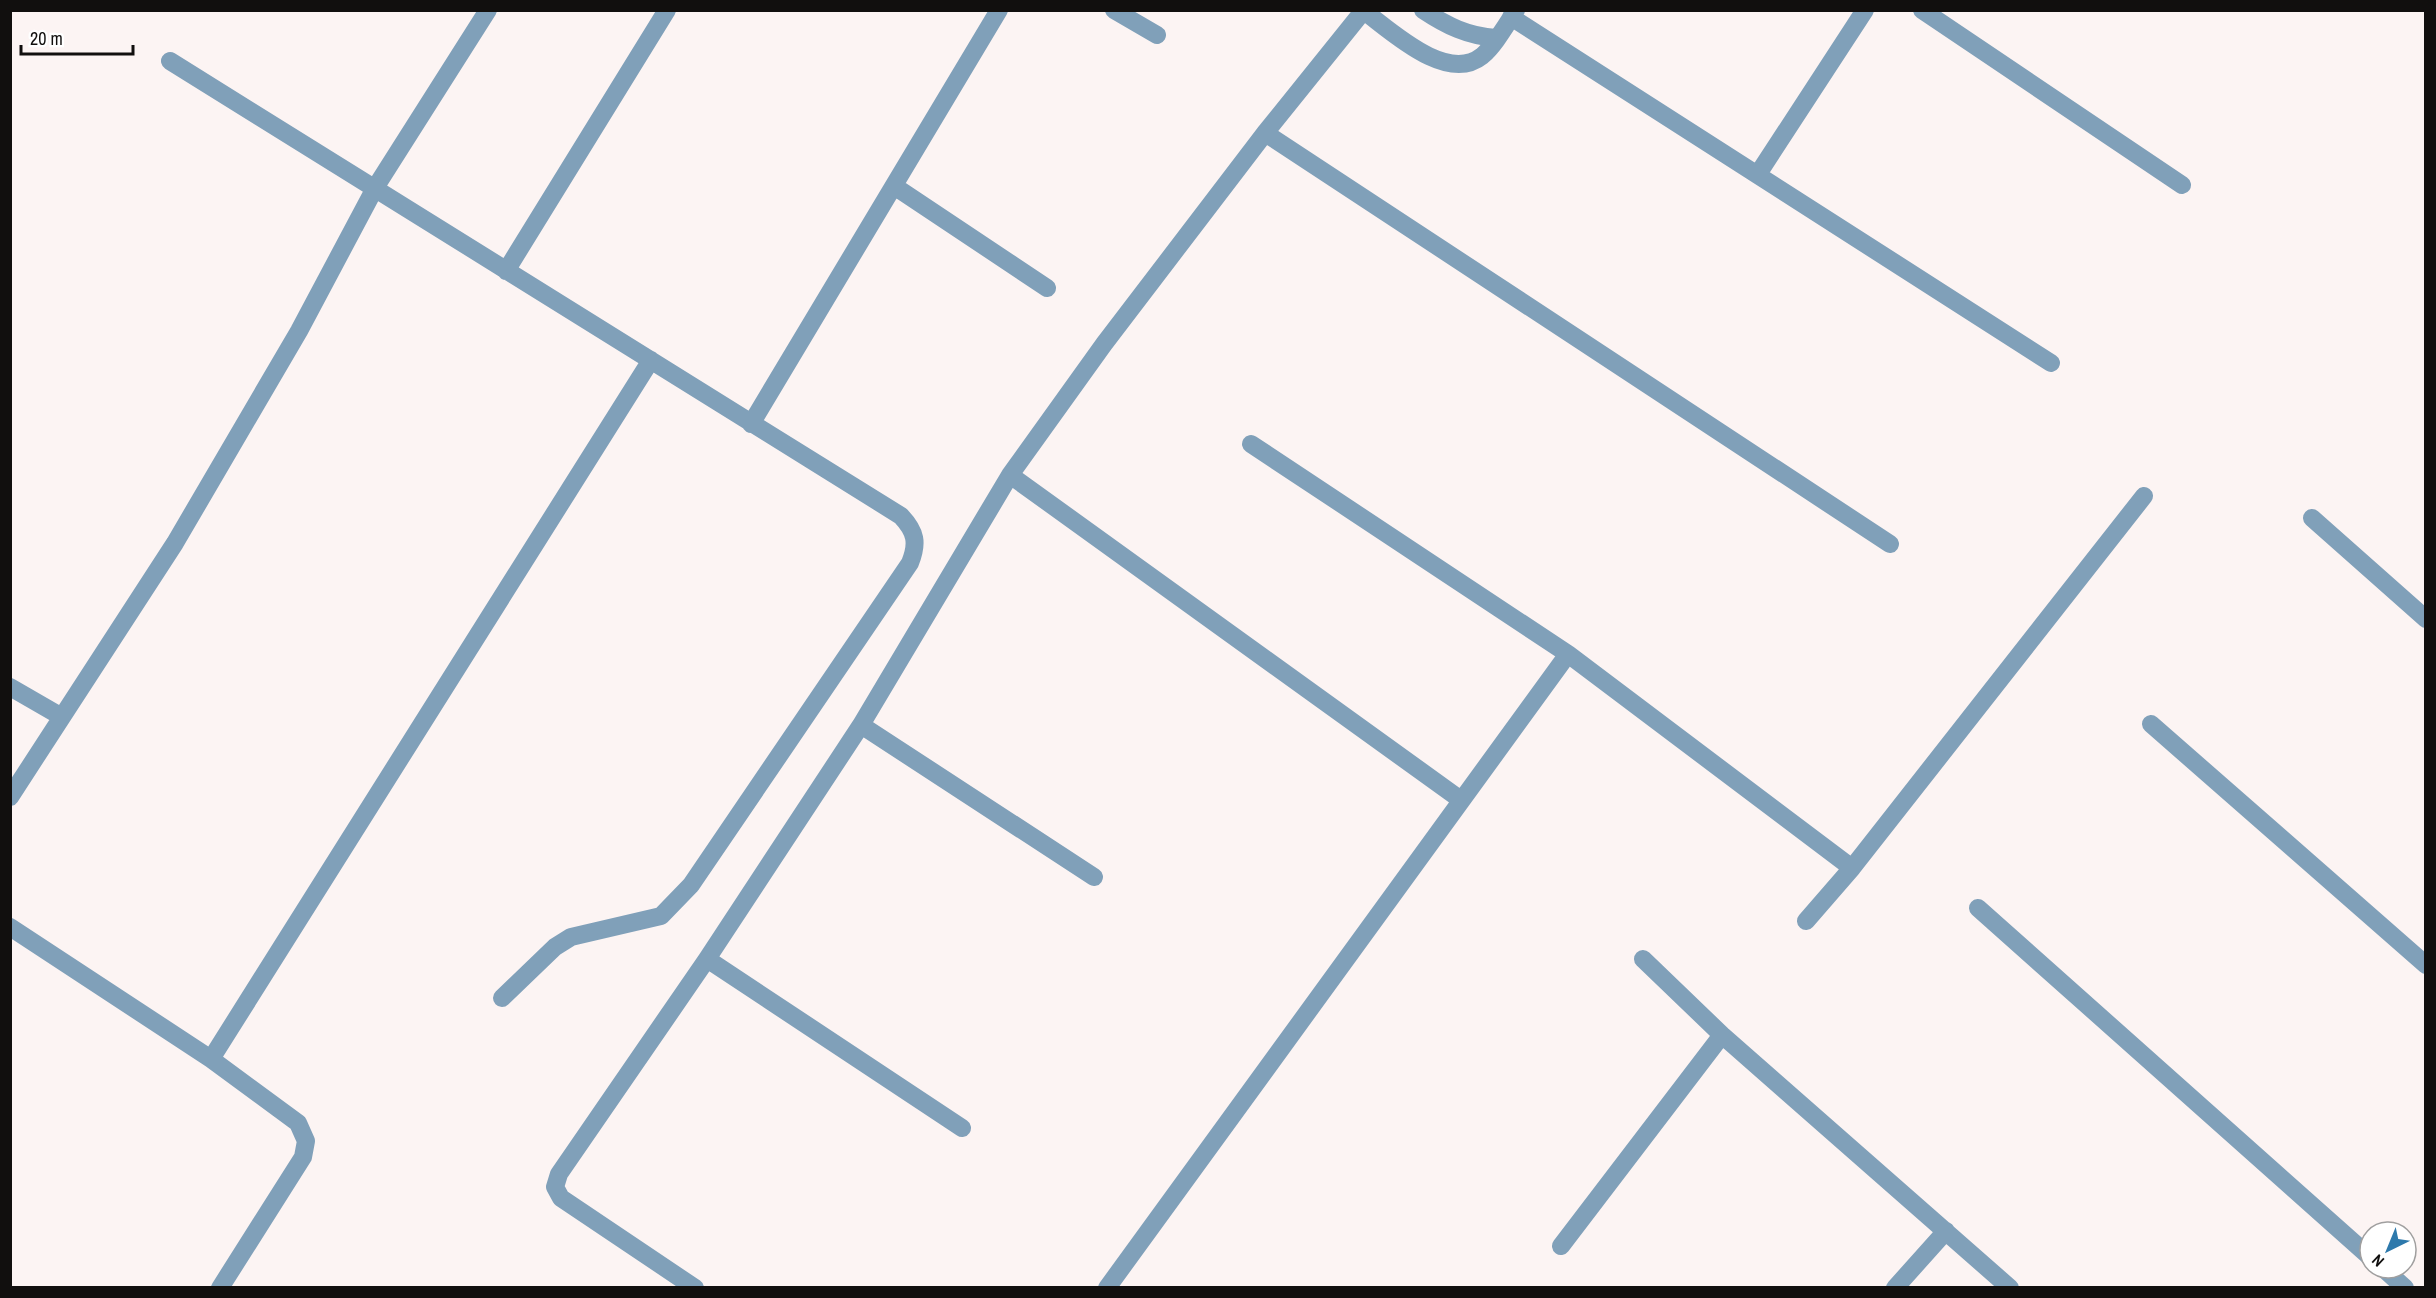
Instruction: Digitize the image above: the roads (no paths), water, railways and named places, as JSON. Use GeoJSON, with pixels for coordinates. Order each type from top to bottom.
{"type":"FeatureCollection","features":[{"type":"Feature","properties":{"kind":"street"},"geometry":{"type":"LineString","coordinates":[[10,797],[204,493],[299,332],[375,188],[488,10]]}},
{"type":"Feature","properties":{"kind":"street"},"geometry":{"type":"LineString","coordinates":[[506,271],[667,10]]}},
{"type":"Feature","properties":{"kind":"street"},"geometry":{"type":"LineString","coordinates":[[751,424],[999,10]]}},
{"type":"Feature","properties":{"kind":"street"},"geometry":{"type":"LineString","coordinates":[[1114,10],[1157,35]]}},
{"type":"Feature","properties":{"kind":"street"},"geometry":{"type":"LineString","coordinates":[[1424,10],[1455,29],[1473,36],[1496,38]]}},
{"type":"Feature","properties":{"kind":"street"},"geometry":{"type":"LineString","coordinates":[[1758,174],[1865,10]]}},
{"type":"Feature","properties":{"kind":"street"},"geometry":{"type":"LineString","coordinates":[[1922,10],[2182,185]]}},
{"type":"Feature","properties":{"kind":"street"},"geometry":{"type":"LineString","coordinates":[[695,1287],[561,1198],[555,1187],[559,1174],[707,959],[861,725],[1010,475],[1104,344],[1265,133],[1364,11],[1419,52],[1440,61],[1471,63],[1484,54],[1514,14],[2051,363]]}},
{"type":"Feature","properties":{"kind":"street"},"geometry":{"type":"LineString","coordinates":[[170,61],[901,516],[915,536],[916,548],[910,563],[691,885],[661,916],[571,937],[555,947],[502,998]]}},
{"type":"Feature","properties":{"kind":"street"},"geometry":{"type":"LineString","coordinates":[[1265,133],[1890,544]]}},
{"type":"Feature","properties":{"kind":"street"},"geometry":{"type":"LineString","coordinates":[[894,186],[1047,288]]}},
{"type":"Feature","properties":{"kind":"street"},"geometry":{"type":"LineString","coordinates":[[211,1059],[651,360]]}},
{"type":"Feature","properties":{"kind":"street"},"geometry":{"type":"LineString","coordinates":[[1251,444],[1568,654],[1852,868]]}},
{"type":"Feature","properties":{"kind":"street"},"geometry":{"type":"LineString","coordinates":[[1010,475],[1461,800]]}},
{"type":"Feature","properties":{"kind":"street"},"geometry":{"type":"LineString","coordinates":[[1806,921],[1852,868],[2144,496]]}},
{"type":"Feature","properties":{"kind":"street"},"geometry":{"type":"LineString","coordinates":[[2312,518],[2426,619]]}},
{"type":"Feature","properties":{"kind":"street"},"geometry":{"type":"LineString","coordinates":[[1107,1287],[1411,873],[1461,800],[1568,654]]}},
{"type":"Feature","properties":{"kind":"street"},"geometry":{"type":"LineString","coordinates":[[10,687],[62,717]]}},
{"type":"Feature","properties":{"kind":"street"},"geometry":{"type":"LineString","coordinates":[[2151,724],[2426,965]]}},
{"type":"Feature","properties":{"kind":"street"},"geometry":{"type":"LineString","coordinates":[[861,725],[1094,877]]}},
{"type":"Feature","properties":{"kind":"street"},"geometry":{"type":"LineString","coordinates":[[1978,908],[2358,1246]]}},
{"type":"Feature","properties":{"kind":"street"},"geometry":{"type":"LineString","coordinates":[[10,927],[211,1059],[298,1124],[306,1141],[303,1157],[220,1287]]}},
{"type":"Feature","properties":{"kind":"street"},"geometry":{"type":"LineString","coordinates":[[1643,958],[1722,1035],[2010,1287]]}},
{"type":"Feature","properties":{"kind":"street"},"geometry":{"type":"LineString","coordinates":[[707,959],[962,1128]]}},
{"type":"Feature","properties":{"kind":"street"},"geometry":{"type":"LineString","coordinates":[[1561,1246],[1722,1035]]}},
{"type":"Feature","properties":{"kind":"street"},"geometry":{"type":"LineString","coordinates":[[1895,1287],[1946,1231]]}}]}
